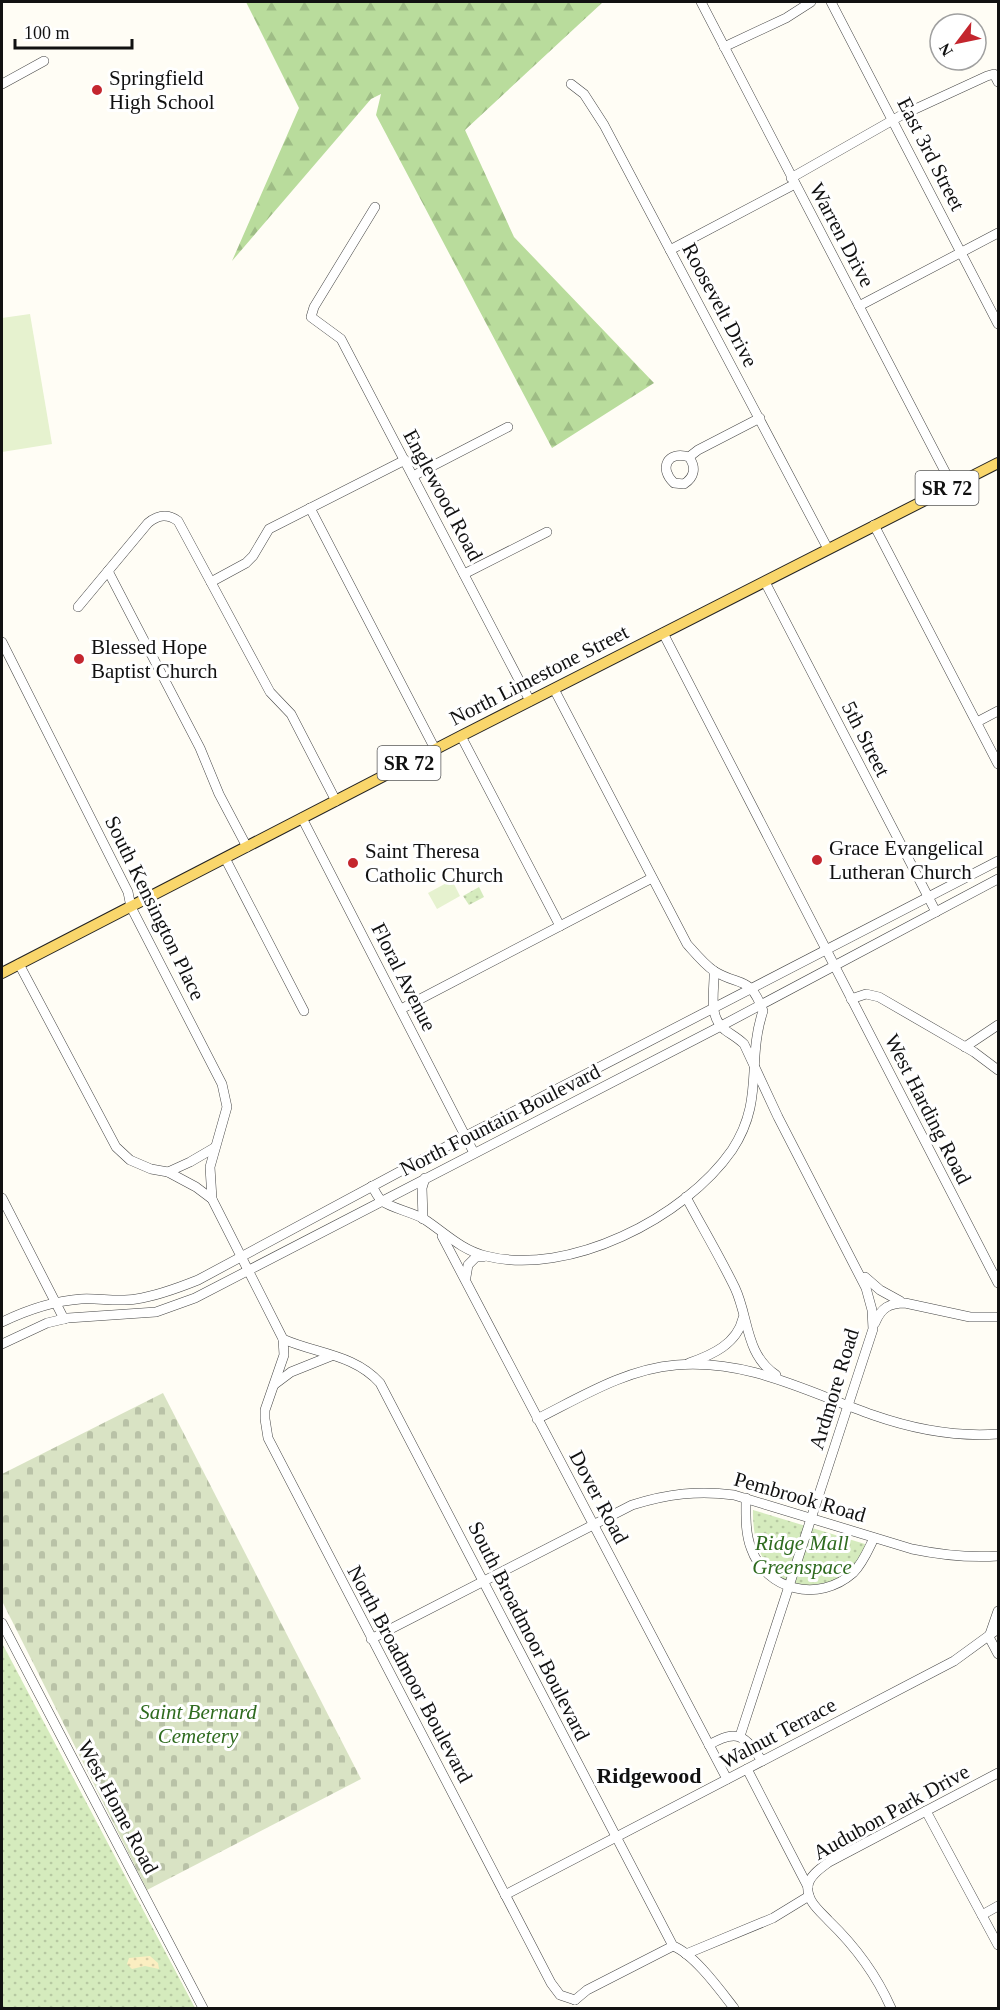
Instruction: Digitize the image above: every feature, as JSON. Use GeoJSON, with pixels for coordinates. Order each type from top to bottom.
{"type":"FeatureCollection","features":[{"type":"Feature","properties":{"kind":"main road","name":"North Limestone Street"},"geometry":{"type":"LineString","coordinates":[[2,974],[435,749],[999,463]]}},
{"type":"Feature","properties":{"kind":"street","name":"Warren Drive"},"geometry":{"type":"LineString","coordinates":[[701,2],[952,485]]}},
{"type":"Feature","properties":{"kind":"street"},"geometry":{"type":"LineString","coordinates":[[724,47],[786,18],[812,2]]}},
{"type":"Feature","properties":{"kind":"street","name":"East 3rd Street"},"geometry":{"type":"LineString","coordinates":[[831,2],[999,324]]}},
{"type":"Feature","properties":{"kind":"street"},"geometry":{"type":"LineString","coordinates":[[2,84],[44,61]]}},
{"type":"Feature","properties":{"kind":"street"},"geometry":{"type":"LineString","coordinates":[[670,250],[793,181],[893,120],[996,78]]}},
{"type":"Feature","properties":{"kind":"street","name":"Roosevelt Drive"},"geometry":{"type":"LineString","coordinates":[[571,84],[584,94],[604,124],[828,549]]}},
{"type":"Feature","properties":{"kind":"street","name":"Englewood Road"},"geometry":{"type":"LineString","coordinates":[[375,207],[314,307],[311,317],[341,339],[530,701]]}},
{"type":"Feature","properties":{"kind":"street"},"geometry":{"type":"LineString","coordinates":[[859,306],[999,233]]}},
{"type":"Feature","properties":{"kind":"street"},"geometry":{"type":"LineString","coordinates":[[689,457],[698,450],[760,418]]}},
{"type":"Feature","properties":{"kind":"street"},"geometry":{"type":"LineString","coordinates":[[413,476],[508,427]]}},
{"type":"Feature","properties":{"kind":"street"},"geometry":{"type":"LineString","coordinates":[[211,582],[246,563],[253,556],[269,529],[405,460]]}},
{"type":"Feature","properties":{"kind":"street"},"geometry":{"type":"LineString","coordinates":[[310,508],[435,749]]}},
{"type":"Feature","properties":{"kind":"street"},"geometry":{"type":"LineString","coordinates":[[78,607],[155,517],[170,515],[178,521],[270,692],[291,714],[336,801]]}},
{"type":"Feature","properties":{"kind":"street"},"geometry":{"type":"LineString","coordinates":[[874,525],[999,764]]}},
{"type":"Feature","properties":{"kind":"street"},"geometry":{"type":"LineString","coordinates":[[464,574],[547,532]]}},
{"type":"Feature","properties":{"kind":"street"},"geometry":{"type":"LineString","coordinates":[[108,571],[200,748],[219,794],[247,846]]}},
{"type":"Feature","properties":{"kind":"street","name":"5th Street"},"geometry":{"type":"LineString","coordinates":[[765,582],[936,912]]}},
{"type":"Feature","properties":{"kind":"street","name":"West Harding Road"},"geometry":{"type":"LineString","coordinates":[[663,633],[999,1283]]}},
{"type":"Feature","properties":{"kind":"street","name":"South Kensington Place"},"geometry":{"type":"LineString","coordinates":[[2,642],[128,892],[131,907],[222,1084],[227,1107],[210,1167],[212,1199]]}},
{"type":"Feature","properties":{"kind":"street"},"geometry":{"type":"LineString","coordinates":[[372,1186],[381,1201],[423,1219],[467,1249],[485,1256],[529,1260],[558,1257],[612,1240],[648,1223],[686,1197],[720,1164],[748,1121],[754,1087],[756,1036],[763,1011],[761,1005],[752,987],[714,971],[687,944],[554,689]]}},
{"type":"Feature","properties":{"kind":"street"},"geometry":{"type":"LineString","coordinates":[[977,722],[999,711]]}},
{"type":"Feature","properties":{"kind":"street"},"geometry":{"type":"LineString","coordinates":[[461,736],[561,926]]}},
{"type":"Feature","properties":{"kind":"street","name":"Floral Avenue"},"geometry":{"type":"LineString","coordinates":[[302,818],[474,1153]]}},
{"type":"Feature","properties":{"kind":"street"},"geometry":{"type":"LineString","coordinates":[[225,858],[304,1011]]}},
{"type":"Feature","properties":{"kind":"street","name":"North Fountain Boulevard"},"geometry":{"type":"LineString","coordinates":[[2,1322],[25,1310],[56,1302],[81,1299],[135,1299],[178,1288],[198,1280],[466,1136],[999,861]]}},
{"type":"Feature","properties":{"kind":"street"},"geometry":{"type":"LineString","coordinates":[[401,1009],[652,878]]}},
{"type":"Feature","properties":{"kind":"street","name":"North Fountain Boulevard"},"geometry":{"type":"LineString","coordinates":[[2,1344],[31,1329],[64,1319],[156,1312],[195,1298],[722,1026],[999,879]]}},
{"type":"Feature","properties":{"kind":"street"},"geometry":{"type":"LineString","coordinates":[[19,964],[116,1147],[130,1160],[151,1169],[168,1172],[196,1186],[212,1199],[283,1339]]}},
{"type":"Feature","properties":{"kind":"street"},"geometry":{"type":"LineString","coordinates":[[713,1009],[714,971]]}},
{"type":"Feature","properties":{"kind":"street"},"geometry":{"type":"LineString","coordinates":[[851,999],[866,994],[879,997],[965,1047],[999,1070]]}},
{"type":"Feature","properties":{"kind":"street","name":"Ardmore Road"},"geometry":{"type":"LineString","coordinates":[[713,1009],[722,1026],[744,1044],[778,1117],[857,1269],[870,1297],[873,1329],[740,1736]]}},
{"type":"Feature","properties":{"kind":"street"},"geometry":{"type":"LineString","coordinates":[[965,1047],[999,1025]]}},
{"type":"Feature","properties":{"kind":"street"},"geometry":{"type":"LineString","coordinates":[[168,1172],[214,1148]]}},
{"type":"Feature","properties":{"kind":"street"},"geometry":{"type":"LineString","coordinates":[[423,1219],[422,1197],[425,1178]]}},
{"type":"Feature","properties":{"kind":"street"},"geometry":{"type":"LineString","coordinates":[[686,1197],[733,1284],[756,1354],[769,1370],[783,1380]]}},
{"type":"Feature","properties":{"kind":"street"},"geometry":{"type":"LineString","coordinates":[[2,1198],[64,1319]]}},
{"type":"Feature","properties":{"kind":"street","name":"Dover Road"},"geometry":{"type":"LineString","coordinates":[[440,1231],[727,1779]]}},
{"type":"Feature","properties":{"kind":"street"},"geometry":{"type":"LineString","coordinates":[[467,1282],[468,1265],[476,1257],[485,1256]]}},
{"type":"Feature","properties":{"kind":"street"},"geometry":{"type":"LineString","coordinates":[[857,1269],[880,1290],[905,1303]]}},
{"type":"Feature","properties":{"kind":"street"},"geometry":{"type":"LineString","coordinates":[[873,1329],[880,1312],[895,1303],[905,1303],[970,1317],[999,1317]]}},
{"type":"Feature","properties":{"kind":"street"},"geometry":{"type":"LineString","coordinates":[[684,1365],[711,1354],[732,1340],[738,1333],[744,1314]]}},
{"type":"Feature","properties":{"kind":"street","name":"South Broadmoor Boulevard"},"geometry":{"type":"LineString","coordinates":[[283,1339],[331,1356],[344,1358],[361,1366],[380,1383],[672,1946]]}},
{"type":"Feature","properties":{"kind":"street","name":"North Broadmoor Boulevard"},"geometry":{"type":"LineString","coordinates":[[283,1339],[284,1355],[266,1410],[268,1438],[556,1990],[576,2004]]}},
{"type":"Feature","properties":{"kind":"street"},"geometry":{"type":"LineString","coordinates":[[275,1384],[291,1372],[331,1356]]}},
{"type":"Feature","properties":{"kind":"street"},"geometry":{"type":"LineString","coordinates":[[537,1419],[617,1379],[659,1368],[684,1365],[740,1368],[783,1380],[899,1424],[970,1434],[999,1434]]}},
{"type":"Feature","properties":{"kind":"street","name":"Pembrook Road"},"geometry":{"type":"LineString","coordinates":[[371,1639],[632,1505],[675,1494],[712,1492],[746,1498],[933,1554],[999,1556]]}},
{"type":"Feature","properties":{"kind":"street"},"geometry":{"type":"LineString","coordinates":[[746,1498],[748,1536],[755,1558],[769,1574],[789,1587],[803,1590],[820,1588],[841,1581],[859,1567],[874,1538]]}},
{"type":"Feature","properties":{"kind":"street"},"geometry":{"type":"LineString","coordinates":[[999,1611],[989,1637],[999,1654]]}},
{"type":"Feature","properties":{"kind":"street","name":"West Home Road"},"geometry":{"type":"LineString","coordinates":[[2,1623],[202,2008]]}},
{"type":"Feature","properties":{"kind":"street","name":"Walnut Terrace"},"geometry":{"type":"LineString","coordinates":[[505,1895],[954,1660],[999,1629]]}},
{"type":"Feature","properties":{"kind":"street"},"geometry":{"type":"LineString","coordinates":[[709,1745],[732,1735],[740,1736],[747,1741],[762,1761]]}},
{"type":"Feature","properties":{"kind":"street"},"geometry":{"type":"LineString","coordinates":[[747,1769],[817,1908],[865,1960],[891,2008]]}},
{"type":"Feature","properties":{"kind":"street","name":"Audubon Park Drive"},"geometry":{"type":"LineString","coordinates":[[686,1954],[773,1918],[808,1891],[814,1875],[829,1862],[999,1773]]}},
{"type":"Feature","properties":{"kind":"street"},"geometry":{"type":"LineString","coordinates":[[926,1811],[999,1945]]}},
{"type":"Feature","properties":{"kind":"street"},"geometry":{"type":"LineString","coordinates":[[982,1915],[999,1906]]}},
{"type":"Feature","properties":{"kind":"street"},"geometry":{"type":"LineString","coordinates":[[576,2004],[587,1990],[672,1946],[686,1954],[734,2008]]}},
{"type":"Feature","properties":{"kind":"green space"},"geometry":{"type":"Polygon","coordinates":[[[246,2],[603,2],[465,130],[514,237],[654,383],[552,448],[376,115],[381,94],[371,99],[232,261],[299,108],[246,2]]]}},
{"type":"Feature","properties":{"kind":"green space"},"geometry":{"type":"Polygon","coordinates":[[[30,314],[52,444],[2,452],[2,318],[30,314]]]}},
{"type":"Feature","properties":{"kind":"green space"},"geometry":{"type":"Polygon","coordinates":[[[452,880],[460,896],[437,909],[428,893],[452,880]]]}},
{"type":"Feature","properties":{"kind":"green space"},"geometry":{"type":"Polygon","coordinates":[[[479,887],[484,897],[469,905],[463,896],[479,887]]]}},
{"type":"Feature","properties":{"kind":"green space","name":"Saint Bernard Cemetery"},"geometry":{"type":"Polygon","coordinates":[[[163,1393],[361,1779],[147,1890],[2,1601],[2,1474],[163,1393]]]}},
{"type":"Feature","properties":{"kind":"green space","name":"Ridge Mall Greenspace"},"geometry":{"type":"Polygon","coordinates":[[[753,1510],[865,1544],[864,1550],[851,1569],[834,1580],[802,1585],[788,1582],[777,1575],[761,1554],[756,1540],[753,1510]]]}},
{"type":"Feature","properties":{"kind":"green space"},"geometry":{"type":"Polygon","coordinates":[[[2,1643],[195,2008],[2,2008],[2,1643]]]}},
{"type":"Feature","properties":{"kind":"sand"},"geometry":{"type":"Polygon","coordinates":[[[150,1956],[158,1963],[159,1969],[145,1966],[132,1969],[127,1964],[129,1958],[150,1956]]]}},
{"type":"Feature","properties":{"kind":"place","name":"Springfield High School"},"geometry":{"type":"Point","coordinates":[97,90]}},
{"type":"Feature","properties":{"kind":"place","name":"Blessed Hope Baptist Church"},"geometry":{"type":"Point","coordinates":[79,659]}},
{"type":"Feature","properties":{"kind":"place","name":"Grace Evangelical Lutheran Church"},"geometry":{"type":"Point","coordinates":[817,860]}},
{"type":"Feature","properties":{"kind":"place","name":"Saint Theresa Catholic Church"},"geometry":{"type":"Point","coordinates":[353,863]}},
{"type":"Feature","properties":{"kind":"district","name":"Ridgewood"},"geometry":{"type":"Point","coordinates":[649,1775]}}]}
